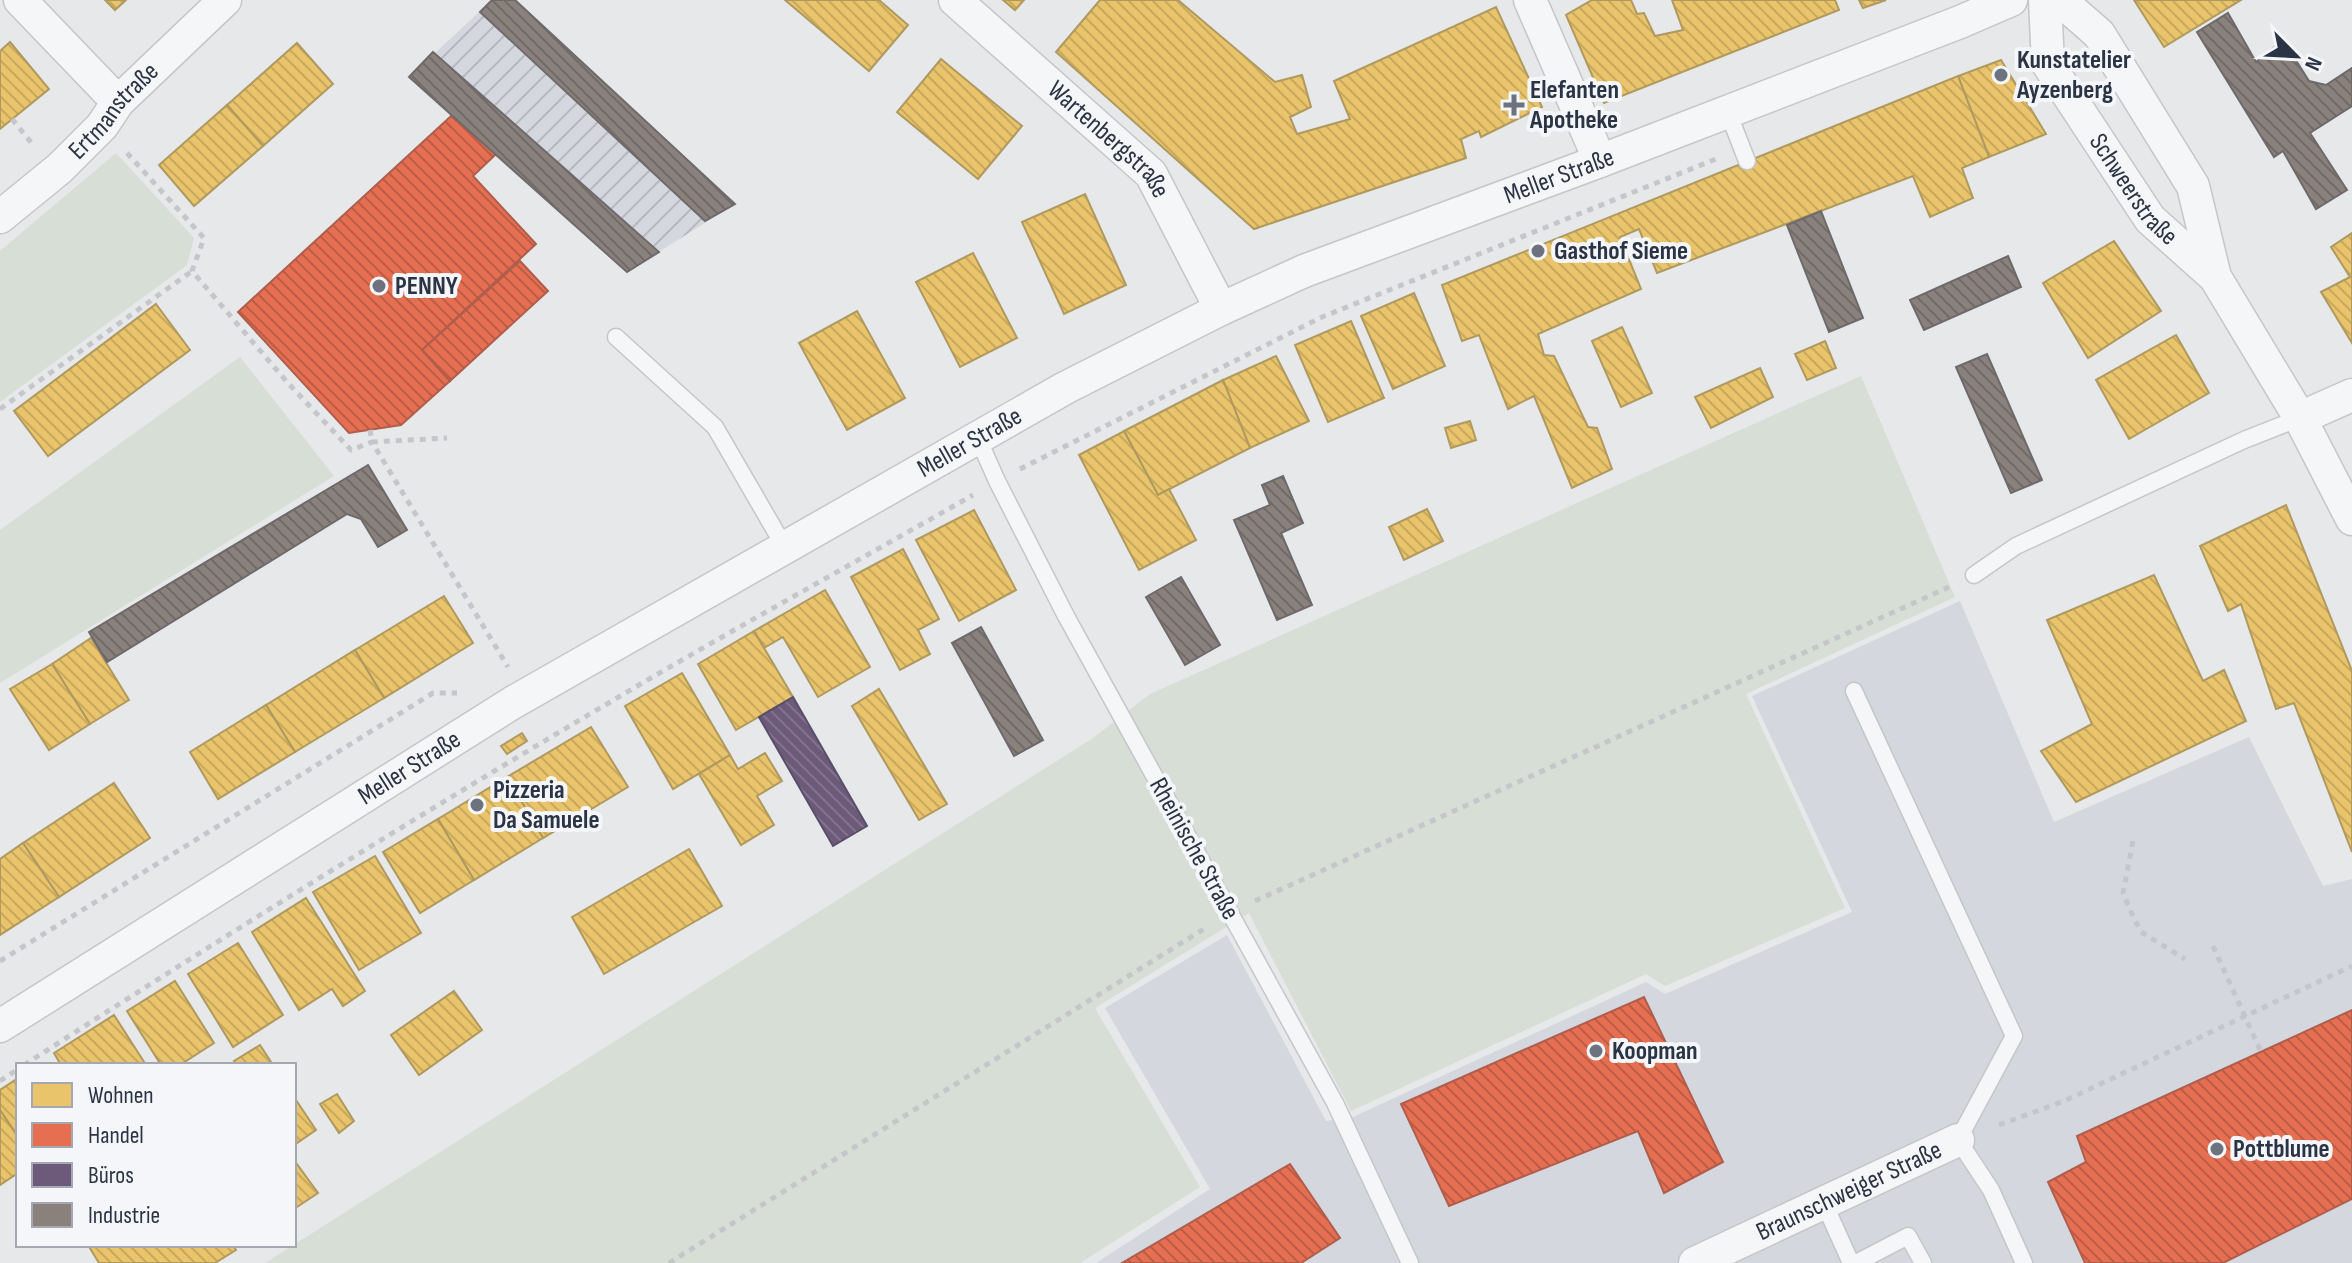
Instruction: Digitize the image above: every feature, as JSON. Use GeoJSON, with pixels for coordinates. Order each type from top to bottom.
{"type":"FeatureCollection","features":[{"type":"Feature","properties":{"kind":"street"},"geometry":{"type":"LineString","coordinates":[[20,0],[110,114]]}},
{"type":"Feature","properties":{"kind":"street","name":"Ertmanstraße"},"geometry":{"type":"LineString","coordinates":[[0,217],[60,168],[225,0]]}},
{"type":"Feature","properties":{"kind":"street","name":"Wartenbergstraße"},"geometry":{"type":"LineString","coordinates":[[955,0],[1151,174],[1221,309]]}},
{"type":"Feature","properties":{"kind":"street"},"geometry":{"type":"LineString","coordinates":[[1530,0],[1600,161]]}},
{"type":"Feature","properties":{"kind":"street","name":"Meller Straße"},"geometry":{"type":"LineString","coordinates":[[0,1026],[526,695],[1065,388],[1304,271],[1728,112],[2011,0]]}},
{"type":"Feature","properties":{"kind":"street","name":"Schweerstraße"},"geometry":{"type":"LineString","coordinates":[[2045,0],[2048,64],[2150,219],[2215,277],[2300,418],[2352,519]]}},
{"type":"Feature","properties":{"kind":"street","name":"Schweerstraße"},"geometry":{"type":"LineString","coordinates":[[2060,0],[2099,34],[2193,186],[2215,277]]}},
{"type":"Feature","properties":{"kind":"street"},"geometry":{"type":"LineString","coordinates":[[2300,418],[2352,395]]}},
{"type":"Feature","properties":{"kind":"street","name":"Braunschweiger Straße"},"geometry":{"type":"LineString","coordinates":[[1695,1263],[1958,1140]]}},
{"type":"Feature","properties":{"kind":"lane"},"geometry":{"type":"LineString","coordinates":[[1728,112],[1745,155]]}},
{"type":"Feature","properties":{"kind":"lane"},"geometry":{"type":"LineString","coordinates":[[616,337],[715,427],[784,546]]}},
{"type":"Feature","properties":{"kind":"lane"},"geometry":{"type":"LineString","coordinates":[[1974,575],[2016,546],[2244,440],[2300,418]]}},
{"type":"Feature","properties":{"kind":"lane","name":"Rheinische Straße"},"geometry":{"type":"LineString","coordinates":[[977,436],[1066,616],[1335,1103],[1410,1263]]}},
{"type":"Feature","properties":{"kind":"lane"},"geometry":{"type":"LineString","coordinates":[[1854,691],[2014,1036],[1958,1140],[1991,1190],[2024,1263]]}},
{"type":"Feature","properties":{"kind":"lane"},"geometry":{"type":"LineString","coordinates":[[1824,1203],[1854,1263],[1908,1236],[1923,1263]]}},
{"type":"Feature","properties":{"kind":"path"},"geometry":{"type":"LineString","coordinates":[[0,409],[192,271],[204,238],[110,114]]}},
{"type":"Feature","properties":{"kind":"path"},"geometry":{"type":"LineString","coordinates":[[12,119],[35,148]]}},
{"type":"Feature","properties":{"kind":"path"},"geometry":{"type":"LineString","coordinates":[[27,1063],[239,927],[484,777],[997,481],[1322,317],[1745,155]]}},
{"type":"Feature","properties":{"kind":"path"},"geometry":{"type":"LineString","coordinates":[[192,271],[287,382],[351,450],[372,442],[447,438]]}},
{"type":"Feature","properties":{"kind":"path"},"geometry":{"type":"LineString","coordinates":[[370,430],[372,442],[526,695]]}},
{"type":"Feature","properties":{"kind":"path"},"geometry":{"type":"LineString","coordinates":[[669,1263],[1229,913],[1974,575]]}},
{"type":"Feature","properties":{"kind":"path"},"geometry":{"type":"LineString","coordinates":[[0,961],[433,693]]}},
{"type":"Feature","properties":{"kind":"path"},"geometry":{"type":"LineString","coordinates":[[2133,841],[2123,893],[2131,912],[2141,932],[2185,959]]}},
{"type":"Feature","properties":{"kind":"path"},"geometry":{"type":"LineString","coordinates":[[2213,946],[2261,1052]]}},
{"type":"Feature","properties":{"kind":"path"},"geometry":{"type":"LineString","coordinates":[[1958,1140],[2064,1101],[2352,966]]}},
{"type":"Feature","properties":{"kind":"shaded area"},"geometry":{"type":"Polygon","coordinates":[[[492,0],[515,0],[735,204],[627,272],[409,77],[492,0]]]}},
{"type":"Feature","properties":{"kind":"shaded area"},"geometry":{"type":"Polygon","coordinates":[[[116,153],[194,238],[187,265],[0,402],[0,251],[116,153]]]}},
{"type":"Feature","properties":{"kind":"shaded area"},"geometry":{"type":"Polygon","coordinates":[[[240,357],[334,476],[0,683],[0,530],[240,357]]]}},
{"type":"Feature","properties":{"kind":"shaded area"},"geometry":{"type":"Polygon","coordinates":[[[1861,376],[1955,597],[1746,694],[1845,908],[1665,986],[1646,974],[1351,1111],[1249,913],[1095,1008],[1200,1187],[1080,1263],[265,1263],[290,1247],[296,1247],[296,1243],[1093,738],[1150,694],[1861,376]]]}},
{"type":"Feature","properties":{"kind":"shaded area"},"geometry":{"type":"Polygon","coordinates":[[[1960,601],[2054,822],[2249,737],[2323,886],[2352,879],[2352,1263],[1096,1263],[1210,1189],[1105,1008],[1227,935],[1326,1121],[1353,1117],[1646,982],[1665,994],[1852,912],[1752,696],[1960,601]]]}},
{"type":"Feature","properties":{"kind":"building: Wohnen"},"geometry":{"type":"Polygon","coordinates":[[[105,0],[126,0],[115,10],[105,0]]]}},
{"type":"Feature","properties":{"kind":"building: Wohnen"},"geometry":{"type":"Polygon","coordinates":[[[785,0],[879,0],[908,25],[869,71],[785,0]]]}},
{"type":"Feature","properties":{"kind":"building: Wohnen"},"geometry":{"type":"Polygon","coordinates":[[[1003,0],[1024,0],[1015,10],[1003,0]]]}},
{"type":"Feature","properties":{"kind":"building: Wohnen"},"geometry":{"type":"Polygon","coordinates":[[[1100,0],[1178,0],[1275,82],[1302,75],[1311,107],[1290,117],[1297,134],[1350,119],[1334,81],[1496,7],[1542,107],[1481,137],[1479,131],[1461,139],[1466,158],[1254,229],[1056,52],[1100,0]]]}},
{"type":"Feature","properties":{"kind":"building: Wohnen"},"geometry":{"type":"Polygon","coordinates":[[[1592,0],[1631,0],[1637,14],[1644,13],[1655,36],[1683,30],[1672,0],[1835,0],[1839,10],[1604,103],[1566,15],[1592,0]]]}},
{"type":"Feature","properties":{"kind":"building: Wohnen"},"geometry":{"type":"Polygon","coordinates":[[[1859,0],[1886,0],[1863,8],[1859,0]]]}},
{"type":"Feature","properties":{"kind":"building: Wohnen"},"geometry":{"type":"Polygon","coordinates":[[[2134,0],[2241,0],[2164,47],[2134,0]]]}},
{"type":"Feature","properties":{"kind":"building: Wohnen"},"geometry":{"type":"Polygon","coordinates":[[[10,42],[49,89],[0,129],[0,51],[10,42]]]}},
{"type":"Feature","properties":{"kind":"building: Wohnen"},"geometry":{"type":"Polygon","coordinates":[[[297,43],[333,84],[263,146],[227,105],[297,43]]]}},
{"type":"Feature","properties":{"kind":"building: Wohnen"},"geometry":{"type":"Polygon","coordinates":[[[941,59],[1022,126],[978,179],[897,112],[941,59]]]}},
{"type":"Feature","properties":{"kind":"building: Wohnen"},"geometry":{"type":"Polygon","coordinates":[[[2001,60],[2046,134],[1989,157],[1958,76],[2001,60]]]}},
{"type":"Feature","properties":{"kind":"building: Wohnen"},"geometry":{"type":"Polygon","coordinates":[[[1958,76],[1989,157],[1962,168],[1973,198],[1930,217],[1913,176],[1657,273],[1639,229],[1620,237],[1641,289],[1538,334],[1544,355],[1554,356],[1588,427],[1597,428],[1612,469],[1572,488],[1534,396],[1508,409],[1479,335],[1462,341],[1442,285],[1958,76]]]}},
{"type":"Feature","properties":{"kind":"building: Wohnen"},"geometry":{"type":"Polygon","coordinates":[[[227,105],[263,146],[194,206],[159,165],[227,105]]]}},
{"type":"Feature","properties":{"kind":"building: Wohnen"},"geometry":{"type":"Polygon","coordinates":[[[1085,194],[1126,285],[1064,314],[1022,222],[1085,194]]]}},
{"type":"Feature","properties":{"kind":"building: Wohnen"},"geometry":{"type":"Polygon","coordinates":[[[2352,233],[2352,343],[2321,292],[2350,277],[2331,247],[2352,233]]]}},
{"type":"Feature","properties":{"kind":"building: Wohnen"},"geometry":{"type":"Polygon","coordinates":[[[2114,241],[2161,311],[2088,358],[2043,283],[2114,241]]]}},
{"type":"Feature","properties":{"kind":"building: Wohnen"},"geometry":{"type":"Polygon","coordinates":[[[973,253],[1017,338],[960,367],[916,282],[973,253]]]}},
{"type":"Feature","properties":{"kind":"building: Wohnen"},"geometry":{"type":"Polygon","coordinates":[[[1414,293],[1445,366],[1393,389],[1361,316],[1414,293]]]}},
{"type":"Feature","properties":{"kind":"building: Wohnen"},"geometry":{"type":"Polygon","coordinates":[[[156,304],[190,350],[48,456],[14,411],[156,304]]]}},
{"type":"Feature","properties":{"kind":"building: Wohnen"},"geometry":{"type":"Polygon","coordinates":[[[857,311],[905,398],[847,430],[799,343],[857,311]]]}},
{"type":"Feature","properties":{"kind":"building: Wohnen"},"geometry":{"type":"Polygon","coordinates":[[[1351,321],[1384,398],[1328,422],[1295,345],[1351,321]]]}},
{"type":"Feature","properties":{"kind":"building: Wohnen"},"geometry":{"type":"Polygon","coordinates":[[[1622,327],[1652,393],[1621,407],[1592,341],[1622,327]]]}},
{"type":"Feature","properties":{"kind":"building: Wohnen"},"geometry":{"type":"Polygon","coordinates":[[[2176,335],[2209,393],[2129,439],[2096,380],[2176,335]]]}},
{"type":"Feature","properties":{"kind":"building: Wohnen"},"geometry":{"type":"Polygon","coordinates":[[[1825,341],[1836,368],[1807,380],[1795,354],[1825,341]]]}},
{"type":"Feature","properties":{"kind":"building: Wohnen"},"geometry":{"type":"Polygon","coordinates":[[[1276,356],[1309,421],[1250,448],[1223,380],[1276,356]]]}},
{"type":"Feature","properties":{"kind":"building: Wohnen"},"geometry":{"type":"Polygon","coordinates":[[[1760,368],[1773,397],[1711,428],[1695,397],[1760,368]]]}},
{"type":"Feature","properties":{"kind":"building: Wohnen"},"geometry":{"type":"Polygon","coordinates":[[[1223,380],[1250,448],[1158,495],[1124,431],[1223,380]]]}},
{"type":"Feature","properties":{"kind":"building: Wohnen"},"geometry":{"type":"Polygon","coordinates":[[[1470,421],[1476,440],[1451,448],[1445,428],[1470,421]]]}},
{"type":"Feature","properties":{"kind":"building: Wohnen"},"geometry":{"type":"Polygon","coordinates":[[[1124,431],[1158,495],[1169,489],[1196,540],[1139,570],[1079,455],[1124,431]]]}},
{"type":"Feature","properties":{"kind":"building: Wohnen"},"geometry":{"type":"Polygon","coordinates":[[[2286,505],[2352,671],[2352,852],[2294,703],[2276,709],[2241,604],[2228,611],[2200,546],[2286,505]]]}},
{"type":"Feature","properties":{"kind":"building: Wohnen"},"geometry":{"type":"Polygon","coordinates":[[[1427,509],[1443,541],[1404,560],[1389,527],[1427,509]]]}},
{"type":"Feature","properties":{"kind":"building: Wohnen"},"geometry":{"type":"Polygon","coordinates":[[[974,510],[1016,590],[959,621],[916,540],[974,510]]]}},
{"type":"Feature","properties":{"kind":"building: Wohnen"},"geometry":{"type":"Polygon","coordinates":[[[903,549],[939,619],[918,630],[930,654],[900,670],[851,577],[903,549]]]}},
{"type":"Feature","properties":{"kind":"building: Wohnen"},"geometry":{"type":"Polygon","coordinates":[[[2154,575],[2203,681],[2224,670],[2246,721],[2076,802],[2041,751],[2092,724],[2047,620],[2154,575]]]}},
{"type":"Feature","properties":{"kind":"building: Wohnen"},"geometry":{"type":"Polygon","coordinates":[[[825,590],[870,667],[818,697],[783,637],[764,648],[754,631],[825,590]]]}},
{"type":"Feature","properties":{"kind":"building: Wohnen"},"geometry":{"type":"Polygon","coordinates":[[[444,596],[473,643],[384,698],[355,650],[444,596]]]}},
{"type":"Feature","properties":{"kind":"building: Wohnen"},"geometry":{"type":"Polygon","coordinates":[[[754,631],[793,697],[736,730],[698,664],[754,631]]]}},
{"type":"Feature","properties":{"kind":"building: Wohnen"},"geometry":{"type":"Polygon","coordinates":[[[91,638],[129,700],[90,724],[52,664],[91,638]]]}},
{"type":"Feature","properties":{"kind":"building: Wohnen"},"geometry":{"type":"Polygon","coordinates":[[[355,650],[384,698],[295,752],[266,705],[355,650]]]}},
{"type":"Feature","properties":{"kind":"building: Wohnen"},"geometry":{"type":"Polygon","coordinates":[[[52,664],[90,724],[49,750],[10,689],[52,664]]]}},
{"type":"Feature","properties":{"kind":"building: Wohnen"},"geometry":{"type":"Polygon","coordinates":[[[682,673],[730,755],[673,789],[625,706],[682,673]]]}},
{"type":"Feature","properties":{"kind":"building: Wohnen"},"geometry":{"type":"Polygon","coordinates":[[[879,689],[947,804],[919,820],[852,706],[879,689]]]}},
{"type":"Feature","properties":{"kind":"building: Wohnen"},"geometry":{"type":"Polygon","coordinates":[[[266,705],[295,752],[218,799],[190,752],[266,705]]]}},
{"type":"Feature","properties":{"kind":"building: Wohnen"},"geometry":{"type":"Polygon","coordinates":[[[591,727],[628,787],[543,838],[507,777],[591,727]]]}},
{"type":"Feature","properties":{"kind":"building: Wohnen"},"geometry":{"type":"Polygon","coordinates":[[[522,733],[527,741],[507,754],[501,746],[522,733]]]}},
{"type":"Feature","properties":{"kind":"building: Wohnen"},"geometry":{"type":"Polygon","coordinates":[[[765,753],[782,781],[757,796],[774,825],[741,845],[699,774],[730,755],[738,769],[765,753]]]}},
{"type":"Feature","properties":{"kind":"building: Wohnen"},"geometry":{"type":"Polygon","coordinates":[[[507,777],[543,838],[474,880],[438,819],[507,777]]]}},
{"type":"Feature","properties":{"kind":"building: Wohnen"},"geometry":{"type":"Polygon","coordinates":[[[114,783],[150,838],[59,897],[23,843],[114,783]]]}},
{"type":"Feature","properties":{"kind":"building: Wohnen"},"geometry":{"type":"Polygon","coordinates":[[[438,819],[474,880],[420,913],[383,852],[438,819]]]}},
{"type":"Feature","properties":{"kind":"building: Wohnen"},"geometry":{"type":"Polygon","coordinates":[[[23,843],[59,897],[0,935],[0,859],[23,843]]]}},
{"type":"Feature","properties":{"kind":"building: Wohnen"},"geometry":{"type":"Polygon","coordinates":[[[689,849],[722,906],[604,974],[572,917],[689,849]]]}},
{"type":"Feature","properties":{"kind":"building: Wohnen"},"geometry":{"type":"Polygon","coordinates":[[[375,856],[421,933],[359,970],[313,892],[375,856]]]}},
{"type":"Feature","properties":{"kind":"building: Wohnen"},"geometry":{"type":"Polygon","coordinates":[[[306,898],[365,991],[343,1006],[332,989],[299,1010],[252,932],[306,898]]]}},
{"type":"Feature","properties":{"kind":"building: Wohnen"},"geometry":{"type":"Polygon","coordinates":[[[238,943],[283,1015],[233,1047],[188,974],[238,943]]]}},
{"type":"Feature","properties":{"kind":"building: Wohnen"},"geometry":{"type":"Polygon","coordinates":[[[175,981],[214,1043],[183,1063],[160,1063],[127,1011],[175,981]]]}},
{"type":"Feature","properties":{"kind":"building: Wohnen"},"geometry":{"type":"Polygon","coordinates":[[[454,991],[482,1030],[419,1075],[391,1035],[454,991]]]}},
{"type":"Feature","properties":{"kind":"building: Wohnen"},"geometry":{"type":"Polygon","coordinates":[[[114,1015],[145,1063],[60,1063],[54,1053],[114,1015]]]}},
{"type":"Feature","properties":{"kind":"building: Wohnen"},"geometry":{"type":"Polygon","coordinates":[[[260,1045],[272,1063],[236,1063],[234,1061],[260,1045]]]}},
{"type":"Feature","properties":{"kind":"building: Wohnen"},"geometry":{"type":"Polygon","coordinates":[[[16,1079],[16,1134],[0,1110],[0,1090],[16,1079]]]}},
{"type":"Feature","properties":{"kind":"building: Wohnen"},"geometry":{"type":"Polygon","coordinates":[[[337,1094],[354,1121],[339,1133],[320,1104],[337,1094]]]}},
{"type":"Feature","properties":{"kind":"building: Wohnen"},"geometry":{"type":"Polygon","coordinates":[[[296,1100],[316,1130],[296,1144],[296,1100]]]}},
{"type":"Feature","properties":{"kind":"building: Wohnen"},"geometry":{"type":"Polygon","coordinates":[[[0,1110],[16,1134],[16,1174],[0,1185],[0,1110]]]}},
{"type":"Feature","properties":{"kind":"building: Wohnen"},"geometry":{"type":"Polygon","coordinates":[[[296,1163],[318,1193],[296,1208],[296,1163]]]}},
{"type":"Feature","properties":{"kind":"building: Wohnen"},"geometry":{"type":"Polygon","coordinates":[[[89,1247],[234,1247],[236,1250],[215,1263],[99,1263],[89,1247]]]}},
{"type":"Feature","properties":{"kind":"building: Handel","name":"PENNY"},"geometry":{"type":"Polygon","coordinates":[[[451,116],[496,154],[473,176],[536,244],[422,350],[450,381],[401,425],[349,433],[238,312],[451,116]]]}},
{"type":"Feature","properties":{"kind":"building: Handel"},"geometry":{"type":"Polygon","coordinates":[[[520,261],[548,291],[450,381],[422,350],[520,261]]]}},
{"type":"Feature","properties":{"kind":"building: Handel","name":"Koopman"},"geometry":{"type":"Polygon","coordinates":[[[1644,997],[1723,1162],[1664,1193],[1638,1131],[1449,1206],[1401,1104],[1644,997]]]}},
{"type":"Feature","properties":{"kind":"building: Handel","name":"Pottblume"},"geometry":{"type":"Polygon","coordinates":[[[2352,1010],[2352,1199],[2223,1263],[2085,1263],[2048,1182],[2086,1162],[2077,1136],[2352,1010]]]}},
{"type":"Feature","properties":{"kind":"building: Handel"},"geometry":{"type":"Polygon","coordinates":[[[1290,1164],[1340,1238],[1301,1263],[1122,1263],[1290,1164]]]}},
{"type":"Feature","properties":{"kind":"building: Büros"},"geometry":{"type":"Polygon","coordinates":[[[793,697],[867,826],[833,846],[759,717],[793,697]]]}},
{"type":"Feature","properties":{"kind":"building: Industrie"},"geometry":{"type":"Polygon","coordinates":[[[492,0],[515,0],[735,204],[705,221],[480,12],[492,0]]]}},
{"type":"Feature","properties":{"kind":"building: Industrie"},"geometry":{"type":"Polygon","coordinates":[[[2228,13],[2256,62],[2283,40],[2309,81],[2326,85],[2352,68],[2352,106],[2310,133],[2347,190],[2316,209],[2283,151],[2274,157],[2197,32],[2228,13]]]}},
{"type":"Feature","properties":{"kind":"building: Industrie"},"geometry":{"type":"Polygon","coordinates":[[[433,52],[659,252],[627,272],[409,77],[433,52]]]}},
{"type":"Feature","properties":{"kind":"building: Industrie"},"geometry":{"type":"Polygon","coordinates":[[[1821,211],[1863,318],[1829,332],[1787,225],[1821,211]]]}},
{"type":"Feature","properties":{"kind":"building: Industrie"},"geometry":{"type":"Polygon","coordinates":[[[2008,256],[2021,287],[1924,330],[1910,300],[2008,256]]]}},
{"type":"Feature","properties":{"kind":"building: Industrie"},"geometry":{"type":"Polygon","coordinates":[[[1987,354],[2042,480],[2011,493],[1956,367],[1987,354]]]}},
{"type":"Feature","properties":{"kind":"building: Industrie"},"geometry":{"type":"Polygon","coordinates":[[[368,465],[407,530],[378,547],[361,519],[347,514],[107,662],[89,632],[368,465]]]}},
{"type":"Feature","properties":{"kind":"building: Industrie"},"geometry":{"type":"Polygon","coordinates":[[[1283,476],[1303,523],[1281,533],[1312,605],[1277,620],[1234,520],[1270,505],[1262,485],[1283,476]]]}},
{"type":"Feature","properties":{"kind":"building: Industrie"},"geometry":{"type":"Polygon","coordinates":[[[1181,577],[1220,645],[1185,665],[1146,597],[1181,577]]]}},
{"type":"Feature","properties":{"kind":"building: Industrie"},"geometry":{"type":"Polygon","coordinates":[[[981,627],[1043,740],[1014,756],[952,643],[981,627]]]}},
{"type":"Feature","properties":{"kind":"place","name":"Kunstatelier Ayzenberg"},"geometry":{"type":"Point","coordinates":[2001,75]}},
{"type":"Feature","properties":{"kind":"place","name":"Elefanten Apotheke"},"geometry":{"type":"Point","coordinates":[1514,105]}},
{"type":"Feature","properties":{"kind":"place","name":"Gasthof Sieme"},"geometry":{"type":"Point","coordinates":[1538,251]}},
{"type":"Feature","properties":{"kind":"place","name":"PENNY"},"geometry":{"type":"Point","coordinates":[379,286]}},
{"type":"Feature","properties":{"kind":"place","name":"Pizzeria Da Samuele"},"geometry":{"type":"Point","coordinates":[477,805]}},
{"type":"Feature","properties":{"kind":"place","name":"Koopman"},"geometry":{"type":"Point","coordinates":[1596,1051]}},
{"type":"Feature","properties":{"kind":"place","name":"Pottblume"},"geometry":{"type":"Point","coordinates":[2217,1149]}}]}
